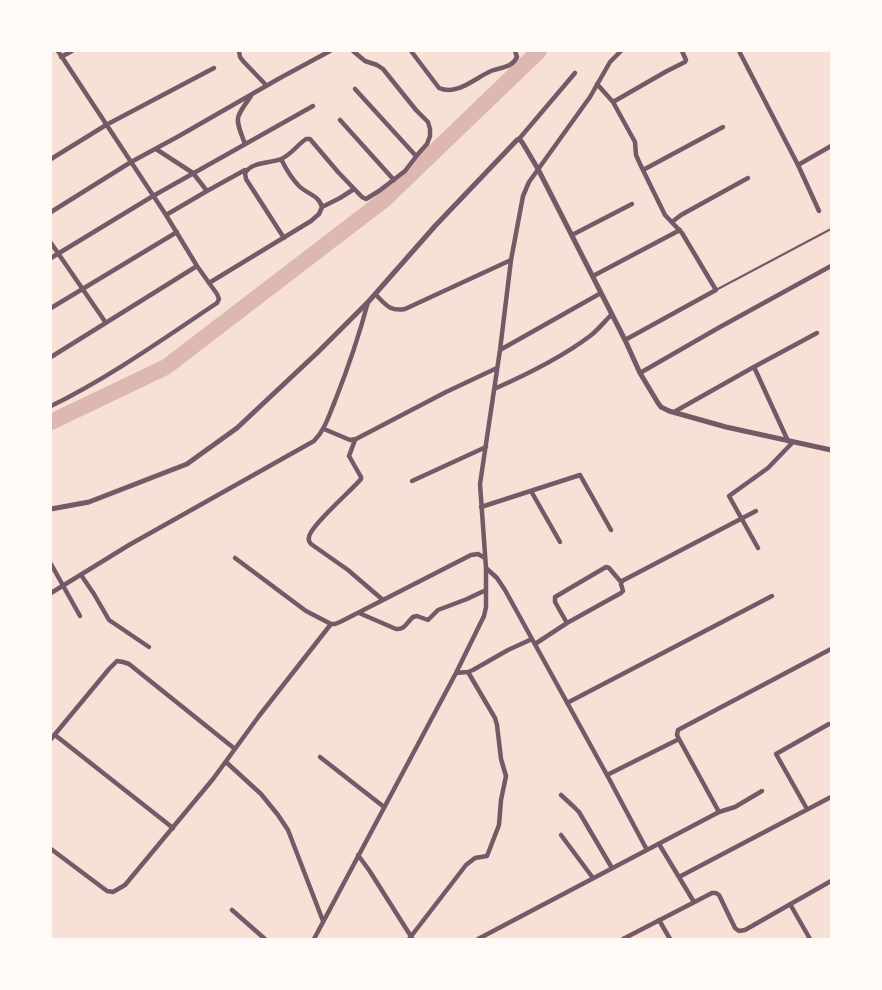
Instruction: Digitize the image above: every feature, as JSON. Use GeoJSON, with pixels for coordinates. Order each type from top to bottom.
{"type":"FeatureCollection","features":[{"type":"Feature","properties":{"kind":"street"},"geometry":{"type":"LineString","coordinates":[[51,406],[120,367],[218,302],[218,297],[177,232],[58,51]]}},
{"type":"Feature","properties":{"kind":"street"},"geometry":{"type":"LineString","coordinates":[[61,57],[72,51]]}},
{"type":"Feature","properties":{"kind":"street"},"geometry":{"type":"LineString","coordinates":[[239,51],[243,61],[266,85]]}},
{"type":"Feature","properties":{"kind":"street"},"geometry":{"type":"LineString","coordinates":[[51,212],[131,162],[330,51]]}},
{"type":"Feature","properties":{"kind":"street"},"geometry":{"type":"LineString","coordinates":[[166,215],[258,164],[281,159],[306,139],[310,138],[338,172],[366,199],[405,172],[416,156],[428,144],[430,129],[428,122],[383,69],[361,59],[354,51]]}},
{"type":"Feature","properties":{"kind":"street"},"geometry":{"type":"LineString","coordinates":[[411,51],[439,88],[446,90],[462,87],[490,71],[510,66],[518,57],[515,51]]}},
{"type":"Feature","properties":{"kind":"street"},"geometry":{"type":"LineString","coordinates":[[314,939],[456,673],[484,616],[486,607],[486,568],[480,487],[511,260],[525,190],[528,182],[590,97],[610,62],[621,51]]}},
{"type":"Feature","properties":{"kind":"street"},"geometry":{"type":"LineString","coordinates":[[613,102],[685,62],[682,51]]}},
{"type":"Feature","properties":{"kind":"street"},"geometry":{"type":"LineString","coordinates":[[739,51],[798,165],[819,211]]}},
{"type":"Feature","properties":{"kind":"street"},"geometry":{"type":"LineString","coordinates":[[51,159],[106,125],[214,68]]}},
{"type":"Feature","properties":{"kind":"street"},"geometry":{"type":"LineString","coordinates":[[51,509],[89,502],[187,464],[238,428],[369,301],[435,226],[519,139],[575,73]]}},
{"type":"Feature","properties":{"kind":"street"},"geometry":{"type":"LineString","coordinates":[[597,84],[613,102],[634,142],[636,155],[664,213],[680,230],[716,290],[625,340]]}},
{"type":"Feature","properties":{"kind":"street"},"geometry":{"type":"LineString","coordinates":[[356,89],[416,156]]}},
{"type":"Feature","properties":{"kind":"street"},"geometry":{"type":"LineString","coordinates":[[245,144],[237,117],[252,94]]}},
{"type":"Feature","properties":{"kind":"street"},"geometry":{"type":"LineString","coordinates":[[51,258],[153,196],[313,106]]}},
{"type":"Feature","properties":{"kind":"street"},"geometry":{"type":"LineString","coordinates":[[340,120],[394,180]]}},
{"type":"Feature","properties":{"kind":"street"},"geometry":{"type":"LineString","coordinates":[[643,170],[723,127]]}},
{"type":"Feature","properties":{"kind":"street"},"geometry":{"type":"LineString","coordinates":[[519,139],[538,169],[602,293],[640,373],[658,403],[665,410],[726,427],[831,450]]}},
{"type":"Feature","properties":{"kind":"street"},"geometry":{"type":"LineString","coordinates":[[798,165],[831,146]]}},
{"type":"Feature","properties":{"kind":"street"},"geometry":{"type":"LineString","coordinates":[[156,149],[193,174],[207,191]]}},
{"type":"Feature","properties":{"kind":"street"},"geometry":{"type":"LineString","coordinates":[[281,159],[291,177],[302,189],[317,198],[322,207]]}},
{"type":"Feature","properties":{"kind":"street"},"geometry":{"type":"LineString","coordinates":[[247,170],[244,175],[246,179],[284,238]]}},
{"type":"Feature","properties":{"kind":"street"},"geometry":{"type":"LineString","coordinates":[[672,222],[681,215],[748,178]]}},
{"type":"Feature","properties":{"kind":"street"},"geometry":{"type":"LineString","coordinates":[[209,283],[311,221],[319,214],[322,207],[354,189]]}},
{"type":"Feature","properties":{"kind":"street"},"geometry":{"type":"LineString","coordinates":[[572,236],[632,204]]}},
{"type":"Feature","properties":{"kind":"street"},"geometry":{"type":"LineString","coordinates":[[593,276],[680,230]]}},
{"type":"Feature","properties":{"kind":"street"},"geometry":{"type":"LineString","coordinates":[[51,308],[177,232]]}},
{"type":"Feature","properties":{"kind":"street"},"geometry":{"type":"LineString","coordinates":[[51,243],[106,323]]}},
{"type":"Feature","properties":{"kind":"street"},"geometry":{"type":"LineString","coordinates":[[375,294],[394,310],[405,309],[511,260]]}},
{"type":"Feature","properties":{"kind":"street"},"geometry":{"type":"LineString","coordinates":[[51,357],[197,266]]}},
{"type":"Feature","properties":{"kind":"street"},"geometry":{"type":"LineString","coordinates":[[640,373],[831,266]]}},
{"type":"Feature","properties":{"kind":"street"},"geometry":{"type":"LineString","coordinates":[[500,350],[602,293]]}},
{"type":"Feature","properties":{"kind":"street"},"geometry":{"type":"LineString","coordinates":[[51,593],[129,546],[309,444],[318,437],[324,429],[344,377],[369,301]]}},
{"type":"Feature","properties":{"kind":"street"},"geometry":{"type":"LineString","coordinates":[[494,389],[526,375],[567,352],[591,336],[612,314]]}},
{"type":"Feature","properties":{"kind":"street"},"geometry":{"type":"LineString","coordinates":[[674,412],[817,333]]}},
{"type":"Feature","properties":{"kind":"street"},"geometry":{"type":"LineString","coordinates":[[754,367],[790,441]]}},
{"type":"Feature","properties":{"kind":"street"},"geometry":{"type":"LineString","coordinates":[[324,429],[350,440],[355,440],[446,392],[497,368]]}},
{"type":"Feature","properties":{"kind":"street"},"geometry":{"type":"LineString","coordinates":[[355,440],[349,456],[362,478],[313,528],[309,535],[309,540],[311,544],[348,570],[383,600]]}},
{"type":"Feature","properties":{"kind":"street"},"geometry":{"type":"LineString","coordinates":[[758,548],[729,498],[768,468],[790,441]]}},
{"type":"Feature","properties":{"kind":"street"},"geometry":{"type":"LineString","coordinates":[[412,481],[486,447]]}},
{"type":"Feature","properties":{"kind":"street"},"geometry":{"type":"LineString","coordinates":[[481,507],[581,476],[611,530]]}},
{"type":"Feature","properties":{"kind":"street"},"geometry":{"type":"LineString","coordinates":[[531,491],[560,542]]}},
{"type":"Feature","properties":{"kind":"street"},"geometry":{"type":"LineString","coordinates":[[621,582],[756,511]]}},
{"type":"Feature","properties":{"kind":"street"},"geometry":{"type":"LineString","coordinates":[[235,558],[299,606],[331,624],[338,623],[359,613],[471,555],[478,554],[485,559]]}},
{"type":"Feature","properties":{"kind":"street"},"geometry":{"type":"LineString","coordinates":[[51,564],[80,616]]}},
{"type":"Feature","properties":{"kind":"street"},"geometry":{"type":"LineString","coordinates":[[535,644],[621,593],[623,590],[621,582],[610,568],[606,567],[554,596],[555,602],[568,623]]}},
{"type":"Feature","properties":{"kind":"street"},"geometry":{"type":"LineString","coordinates":[[486,568],[500,581],[647,850]]}},
{"type":"Feature","properties":{"kind":"street"},"geometry":{"type":"LineString","coordinates":[[81,575],[109,620],[148,647]]}},
{"type":"Feature","properties":{"kind":"street"},"geometry":{"type":"LineString","coordinates":[[359,613],[399,630],[406,627],[413,617],[417,616],[428,620],[438,610],[486,590]]}},
{"type":"Feature","properties":{"kind":"street"},"geometry":{"type":"LineString","coordinates":[[568,703],[772,596]]}},
{"type":"Feature","properties":{"kind":"street"},"geometry":{"type":"LineString","coordinates":[[51,849],[103,889],[110,892],[128,882],[213,779],[331,624]]}},
{"type":"Feature","properties":{"kind":"street"},"geometry":{"type":"LineString","coordinates":[[456,673],[468,672],[532,639]]}},
{"type":"Feature","properties":{"kind":"street"},"geometry":{"type":"LineString","coordinates":[[719,812],[677,733],[680,729],[831,648]]}},
{"type":"Feature","properties":{"kind":"street"},"geometry":{"type":"LineString","coordinates":[[173,828],[53,737],[117,661],[128,664],[235,749]]}},
{"type":"Feature","properties":{"kind":"street"},"geometry":{"type":"LineString","coordinates":[[358,855],[411,938],[466,864],[475,858],[487,856],[499,825],[501,800],[506,776],[500,756],[498,726],[468,672]]}},
{"type":"Feature","properties":{"kind":"street"},"geometry":{"type":"LineString","coordinates":[[806,810],[776,754],[829,724]]}},
{"type":"Feature","properties":{"kind":"street"},"geometry":{"type":"LineString","coordinates":[[607,775],[679,739]]}},
{"type":"Feature","properties":{"kind":"street"},"geometry":{"type":"LineString","coordinates":[[320,757],[384,807]]}},
{"type":"Feature","properties":{"kind":"street"},"geometry":{"type":"LineString","coordinates":[[226,762],[261,794],[288,830],[323,921]]}},
{"type":"Feature","properties":{"kind":"street"},"geometry":{"type":"LineString","coordinates":[[478,939],[719,812],[735,807],[762,791]]}},
{"type":"Feature","properties":{"kind":"street"},"geometry":{"type":"LineString","coordinates":[[561,795],[577,810],[612,868]]}},
{"type":"Feature","properties":{"kind":"street"},"geometry":{"type":"LineString","coordinates":[[679,877],[829,798],[831,804]]}},
{"type":"Feature","properties":{"kind":"street"},"geometry":{"type":"LineString","coordinates":[[561,834],[593,878]]}},
{"type":"Feature","properties":{"kind":"street"},"geometry":{"type":"LineString","coordinates":[[659,844],[694,902]]}},
{"type":"Feature","properties":{"kind":"street"},"geometry":{"type":"LineString","coordinates":[[623,939],[712,893],[716,893],[719,896],[735,928],[739,931],[745,930],[831,881]]}},
{"type":"Feature","properties":{"kind":"street"},"geometry":{"type":"LineString","coordinates":[[790,904],[810,939]]}},
{"type":"Feature","properties":{"kind":"street"},"geometry":{"type":"LineString","coordinates":[[232,910],[265,939]]}},
{"type":"Feature","properties":{"kind":"street"},"geometry":{"type":"LineString","coordinates":[[659,920],[670,939]]}},
{"type":"Feature","properties":{"kind":"lane"},"geometry":{"type":"LineString","coordinates":[[716,290],[831,229]]}},
{"type":"Feature","properties":{"kind":"waterway"},"geometry":{"type":"LineString","coordinates":[[51,422],[166,367],[384,200],[539,51]]}}]}
